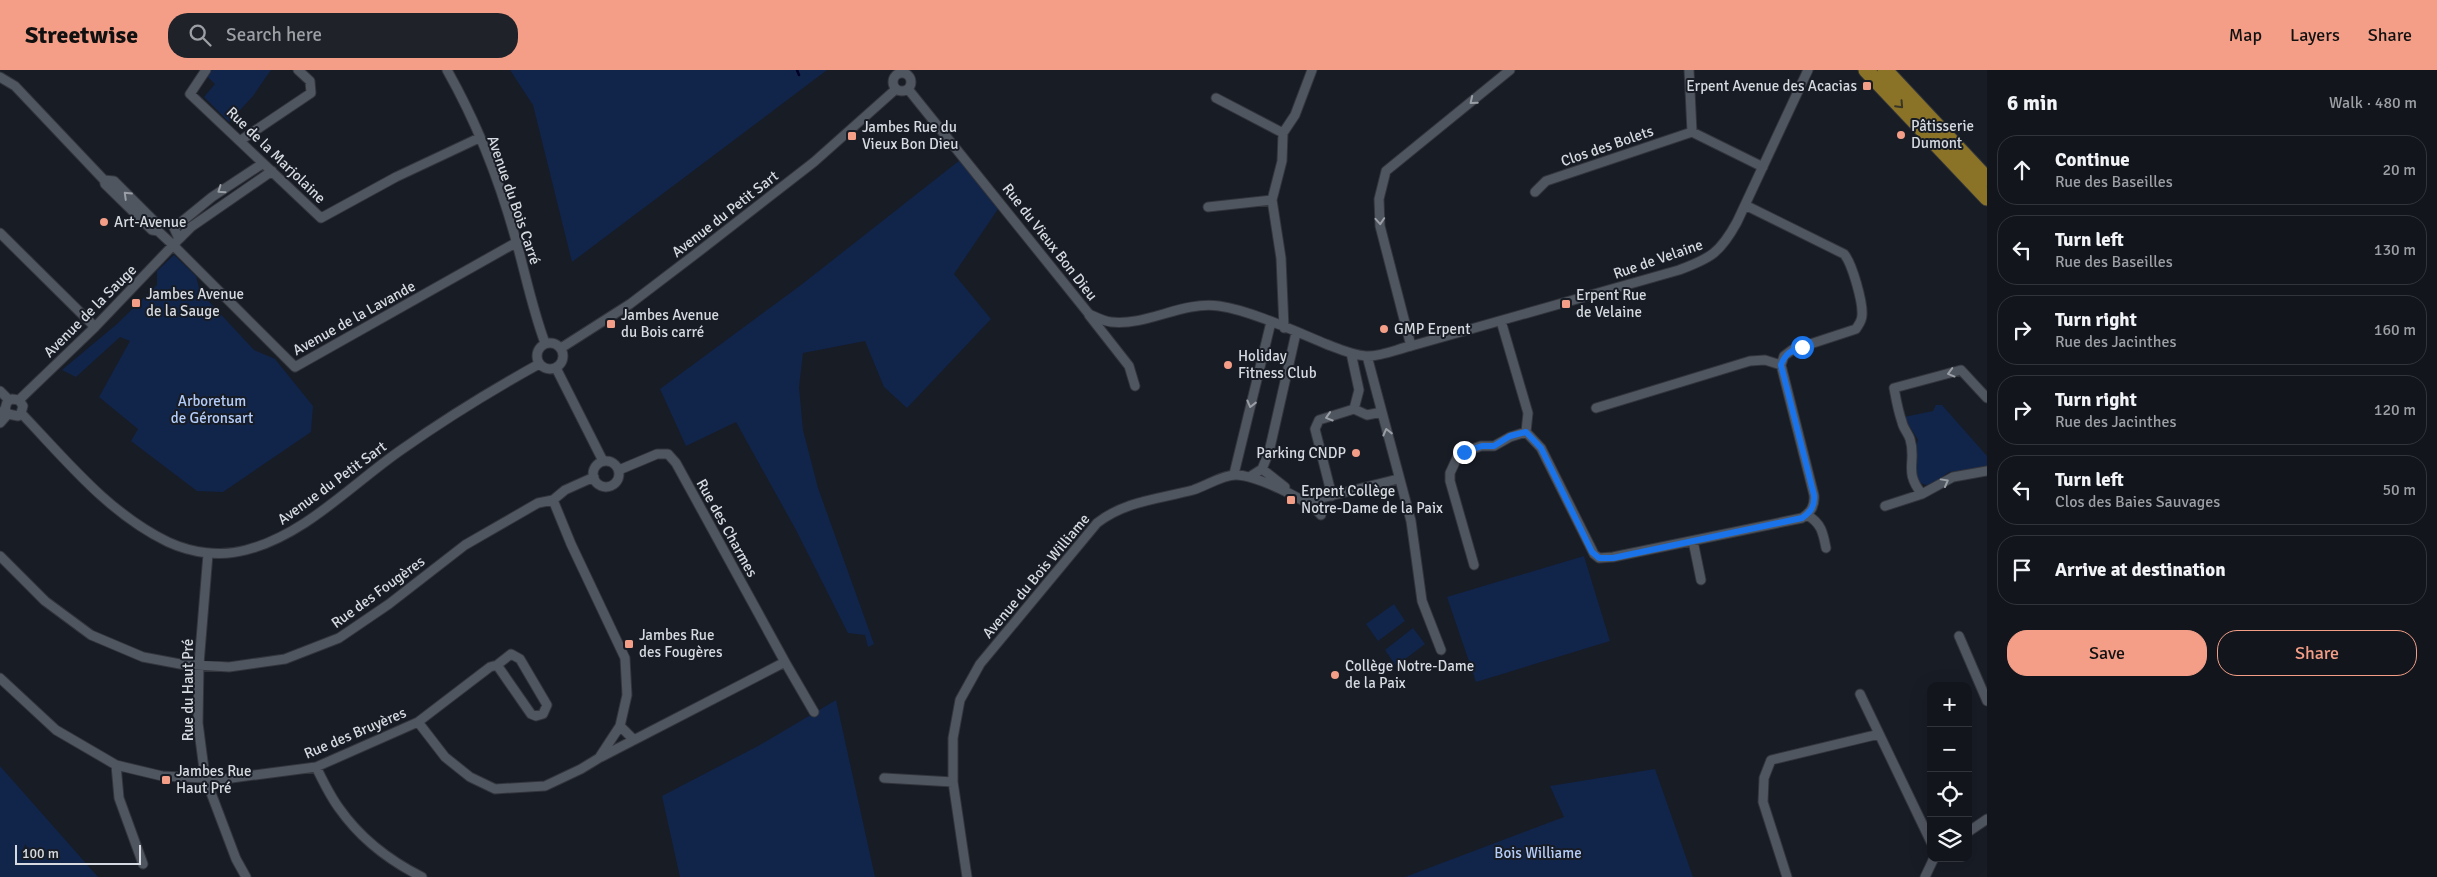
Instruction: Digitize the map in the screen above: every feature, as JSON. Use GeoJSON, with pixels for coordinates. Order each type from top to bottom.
{"type":"FeatureCollection","features":[{"type":"Feature","properties":{"kind":"main road"},"geometry":{"type":"LineString","coordinates":[[1866,70],[1987,198]]}},
{"type":"Feature","properties":{"kind":"main road"},"geometry":{"type":"LineString","coordinates":[[1885,70],[1987,179]]}},
{"type":"Feature","properties":{"kind":"street","name":"Rue de la Marjolaine"},"geometry":{"type":"LineString","coordinates":[[206,70],[190,94],[241,140],[262,164],[272,171],[321,218],[396,177],[479,138]]}},
{"type":"Feature","properties":{"kind":"street"},"geometry":{"type":"LineString","coordinates":[[241,140],[312,93],[310,81],[298,70]]}},
{"type":"Feature","properties":{"kind":"street","name":"Avenue du Bois Carré"},"geometry":{"type":"LineString","coordinates":[[447,70],[479,138],[517,242],[545,343]]}},
{"type":"Feature","properties":{"kind":"street"},"geometry":{"type":"LineString","coordinates":[[1284,328],[1281,258],[1272,200],[1282,161],[1283,134],[1295,115],[1312,70]]}},
{"type":"Feature","properties":{"kind":"street"},"geometry":{"type":"LineString","coordinates":[[1411,346],[1380,226],[1380,200],[1386,171],[1510,70]]}},
{"type":"Feature","properties":{"kind":"street"},"geometry":{"type":"LineString","coordinates":[[1689,70],[1692,132],[1764,167]]}},
{"type":"Feature","properties":{"kind":"street","name":"Rue de Velaine"},"geometry":{"type":"LineString","coordinates":[[1351,353],[1368,356],[1411,346],[1679,270],[1711,257],[1729,236],[1764,167],[1808,70]]}},
{"type":"Feature","properties":{"kind":"street"},"geometry":{"type":"LineString","coordinates":[[894,73],[911,73],[911,82],[908,89],[896,90],[892,82],[894,73]]}},
{"type":"Feature","properties":{"kind":"street","name":"Avenue de la Lavande"},"geometry":{"type":"LineString","coordinates":[[0,76],[15,86],[104,180],[114,181],[157,224],[158,231],[176,242],[294,367],[517,242]]}},
{"type":"Feature","properties":{"kind":"street","name":"Rue du Vieux Bon Dieu"},"geometry":{"type":"LineString","coordinates":[[908,89],[1089,314],[1108,322],[1124,322],[1157,316],[1180,308],[1219,306],[1296,332]]}},
{"type":"Feature","properties":{"kind":"street","name":"Avenue du Petit Sart"},"geometry":{"type":"LineString","coordinates":[[561,348],[630,304],[693,256],[814,162],[896,90]]}},
{"type":"Feature","properties":{"kind":"street"},"geometry":{"type":"LineString","coordinates":[[1216,98],[1283,134]]}},
{"type":"Feature","properties":{"kind":"street","name":"Clos des Bolets"},"geometry":{"type":"LineString","coordinates":[[1534,192],[1546,181],[1692,132]]}},
{"type":"Feature","properties":{"kind":"street","name":"Avenue de la Sauge"},"geometry":{"type":"LineString","coordinates":[[176,242],[174,228],[212,197],[262,164]]}},
{"type":"Feature","properties":{"kind":"street","name":"Avenue de la Sauge"},"geometry":{"type":"LineString","coordinates":[[19,400],[95,327],[191,227],[272,171]]}},
{"type":"Feature","properties":{"kind":"street"},"geometry":{"type":"LineString","coordinates":[[1208,207],[1272,200]]}},
{"type":"Feature","properties":{"kind":"street"},"geometry":{"type":"LineString","coordinates":[[1500,321],[1528,413],[1526,432],[1541,448],[1594,554],[1599,558],[1613,558],[1796,520],[1807,515],[1815,503],[1814,495],[1781,365],[1784,356],[1792,350],[1856,329],[1862,314],[1861,305],[1849,261],[1844,254],[1745,205]]}},
{"type":"Feature","properties":{"kind":"street"},"geometry":{"type":"LineString","coordinates":[[0,233],[95,327]]}},
{"type":"Feature","properties":{"kind":"street"},"geometry":{"type":"LineString","coordinates":[[1089,314],[1129,366],[1134,386]]}},
{"type":"Feature","properties":{"kind":"street"},"geometry":{"type":"LineString","coordinates":[[1270,322],[1234,474],[1251,476],[1306,502],[1321,515]]}},
{"type":"Feature","properties":{"kind":"street"},"geometry":{"type":"LineString","coordinates":[[1251,476],[1262,469],[1269,452],[1296,332],[1351,353],[1359,390],[1354,410]]}},
{"type":"Feature","properties":{"kind":"street"},"geometry":{"type":"LineString","coordinates":[[551,342],[561,348],[564,355],[562,363],[556,368],[544,368],[540,364],[537,356],[539,349],[545,343],[551,342]]}},
{"type":"Feature","properties":{"kind":"street"},"geometry":{"type":"LineString","coordinates":[[1368,356],[1398,479],[1411,521],[1422,601],[1441,650]]}},
{"type":"Feature","properties":{"kind":"street"},"geometry":{"type":"LineString","coordinates":[[1596,408],[1750,361],[1766,360],[1781,365]]}},
{"type":"Feature","properties":{"kind":"street","name":"Avenue du Petit Sart"},"geometry":{"type":"LineString","coordinates":[[21,413],[114,508],[135,524],[170,543],[208,554],[245,551],[286,535],[401,450],[513,378],[540,364]]}},
{"type":"Feature","properties":{"kind":"street"},"geometry":{"type":"LineString","coordinates":[[556,368],[603,461]]}},
{"type":"Feature","properties":{"kind":"street"},"geometry":{"type":"LineString","coordinates":[[1922,494],[1913,483],[1910,467],[1912,449],[1910,438],[1902,424],[1894,388],[1961,370],[1987,398]]}},
{"type":"Feature","properties":{"kind":"street"},"geometry":{"type":"LineString","coordinates":[[0,391],[9,400],[19,400],[23,406],[21,413],[13,416],[4,412]]}},
{"type":"Feature","properties":{"kind":"street"},"geometry":{"type":"LineString","coordinates":[[0,423],[9,400]]}},
{"type":"Feature","properties":{"kind":"street"},"geometry":{"type":"LineString","coordinates":[[1332,496],[1315,429],[1316,424],[1324,418],[1354,410],[1367,415],[1382,412]]}},
{"type":"Feature","properties":{"kind":"street"},"geometry":{"type":"LineString","coordinates":[[1474,565],[1450,473],[1457,458],[1464,452],[1482,446],[1494,446],[1510,436],[1526,432]]}},
{"type":"Feature","properties":{"kind":"street","name":"Rue des Charmes"},"geometry":{"type":"LineString","coordinates":[[619,470],[657,454],[668,454],[676,464],[814,712]]}},
{"type":"Feature","properties":{"kind":"street"},"geometry":{"type":"LineString","coordinates":[[603,461],[613,462],[619,470],[618,480],[610,486],[600,485],[594,478],[595,468],[603,461]]}},
{"type":"Feature","properties":{"kind":"street"},"geometry":{"type":"LineString","coordinates":[[1262,469],[1277,483],[1303,497],[1317,500]]}},
{"type":"Feature","properties":{"kind":"street"},"geometry":{"type":"LineString","coordinates":[[1885,506],[1922,494],[1953,477],[1987,471]]}},
{"type":"Feature","properties":{"kind":"street","name":"Avenue du Bois Williame"},"geometry":{"type":"LineString","coordinates":[[967,877],[953,782],[953,738],[960,700],[980,664],[1084,536],[1096,524],[1118,509],[1132,503],[1193,490],[1234,474]]}},
{"type":"Feature","properties":{"kind":"street","name":"Rue des Fougères"},"geometry":{"type":"LineString","coordinates":[[0,556],[45,601],[91,635],[143,656],[180,664],[229,667],[262,664],[286,659],[339,638],[389,604],[465,545],[538,503],[553,500],[565,490],[594,478]]}},
{"type":"Feature","properties":{"kind":"street"},"geometry":{"type":"LineString","coordinates":[[1306,502],[1398,479]]}},
{"type":"Feature","properties":{"kind":"street"},"geometry":{"type":"LineString","coordinates":[[553,500],[571,544],[625,658],[627,695],[620,726],[599,758]]}},
{"type":"Feature","properties":{"kind":"street"},"geometry":{"type":"LineString","coordinates":[[1807,515],[1818,523],[1823,531],[1826,548]]}},
{"type":"Feature","properties":{"kind":"street"},"geometry":{"type":"LineString","coordinates":[[1693,541],[1701,580]]}},
{"type":"Feature","properties":{"kind":"street","name":"Rue du Haut Pré"},"geometry":{"type":"LineString","coordinates":[[208,554],[199,664],[198,723],[205,777],[236,859],[246,877]]}},
{"type":"Feature","properties":{"kind":"street"},"geometry":{"type":"LineString","coordinates":[[1959,636],[1987,701]]}},
{"type":"Feature","properties":{"kind":"street","name":"Rue des Bruyères"},"geometry":{"type":"LineString","coordinates":[[0,678],[56,730],[116,765],[162,776],[224,779],[254,777],[316,767],[418,722],[490,667],[497,665],[511,654],[520,659],[547,705],[543,714],[536,716],[531,714],[497,665]]}},
{"type":"Feature","properties":{"kind":"street"},"geometry":{"type":"LineString","coordinates":[[418,722],[445,757],[470,777],[494,789],[545,786],[785,662]]}},
{"type":"Feature","properties":{"kind":"street"},"geometry":{"type":"LineString","coordinates":[[1860,694],[1927,834]]}},
{"type":"Feature","properties":{"kind":"street"},"geometry":{"type":"LineString","coordinates":[[620,726],[634,740]]}},
{"type":"Feature","properties":{"kind":"street"},"geometry":{"type":"LineString","coordinates":[[1787,877],[1763,802],[1764,778],[1771,760],[1879,734]]}},
{"type":"Feature","properties":{"kind":"street"},"geometry":{"type":"LineString","coordinates":[[116,765],[119,798],[144,864]]}},
{"type":"Feature","properties":{"kind":"street"},"geometry":{"type":"LineString","coordinates":[[316,767],[339,808],[367,840],[403,868],[422,877]]}},
{"type":"Feature","properties":{"kind":"street"},"geometry":{"type":"LineString","coordinates":[[884,778],[953,782]]}},
{"type":"Feature","properties":{"kind":"street"},"geometry":{"type":"LineString","coordinates":[[1972,829],[1987,819]]}},
{"type":"Feature","properties":{"kind":"street"},"geometry":{"type":"LineString","coordinates":[[1925,877],[1932,862]]}},
{"type":"Feature","properties":{"kind":"green space"},"geometry":{"type":"Polygon","coordinates":[[[212,70],[271,70],[253,96],[229,122],[204,97],[215,84],[207,76],[212,70]]]}},
{"type":"Feature","properties":{"kind":"green space"},"geometry":{"type":"Polygon","coordinates":[[[510,70],[827,70],[572,262],[533,105],[510,70]]]}},
{"type":"Feature","properties":{"kind":"green space"},"geometry":{"type":"Polygon","coordinates":[[[960,160],[998,209],[954,274],[991,319],[907,408],[884,387],[865,341],[803,353],[799,387],[803,430],[818,488],[874,644],[868,647],[865,635],[848,633],[796,530],[736,422],[686,446],[660,389],[801,285],[960,160]]]}},
{"type":"Feature","properties":{"kind":"green space","name":"Arboretum de Géronsart"},"geometry":{"type":"Polygon","coordinates":[[[174,255],[196,276],[200,292],[254,350],[275,359],[313,406],[311,432],[223,492],[197,491],[131,441],[138,429],[99,397],[130,341],[120,337],[76,377],[62,370],[117,324],[157,285],[157,271],[174,255]]]}},
{"type":"Feature","properties":{"kind":"green space"},"geometry":{"type":"Polygon","coordinates":[[[1936,405],[1942,405],[1987,456],[1987,469],[1949,472],[1939,479],[1938,483],[1926,485],[1918,481],[1914,472],[1914,454],[1918,440],[1904,417],[1933,411],[1936,405]]]}},
{"type":"Feature","properties":{"kind":"green space"},"geometry":{"type":"Polygon","coordinates":[[[1584,556],[1610,641],[1476,682],[1447,597],[1584,556]]]}},
{"type":"Feature","properties":{"kind":"green space"},"geometry":{"type":"Polygon","coordinates":[[[1394,604],[1405,621],[1378,641],[1366,624],[1394,604]]]}},
{"type":"Feature","properties":{"kind":"green space"},"geometry":{"type":"Polygon","coordinates":[[[1413,628],[1425,644],[1396,666],[1385,650],[1413,628]]]}},
{"type":"Feature","properties":{"kind":"green space"},"geometry":{"type":"Polygon","coordinates":[[[836,700],[875,877],[680,877],[662,796],[758,746],[836,700]]]}},
{"type":"Feature","properties":{"kind":"green space"},"geometry":{"type":"Polygon","coordinates":[[[0,766],[98,877],[0,877],[0,766]]]}},
{"type":"Feature","properties":{"kind":"green space","name":"Bois Williame"},"geometry":{"type":"Polygon","coordinates":[[[1655,769],[1693,877],[1405,877],[1564,817],[1550,786],[1655,769]]]}},
{"type":"Feature","properties":{"kind":"waterway"},"geometry":{"type":"LineString","coordinates":[[797,70],[799,75]]}},
{"type":"Feature","properties":{"kind":"place","name":"Erpent Avenue des Acacias"},"geometry":{"type":"Point","coordinates":[1867,86]}},
{"type":"Feature","properties":{"kind":"place","name":"Pâtisserie Dumont"},"geometry":{"type":"Point","coordinates":[1901,135]}},
{"type":"Feature","properties":{"kind":"place","name":"Jambes Rue du Vieux Bon Dieu"},"geometry":{"type":"Point","coordinates":[852,136]}},
{"type":"Feature","properties":{"kind":"place","name":"Art-Avenue"},"geometry":{"type":"Point","coordinates":[104,222]}},
{"type":"Feature","properties":{"kind":"place","name":"Jambes Avenue de la Sauge"},"geometry":{"type":"Point","coordinates":[136,303]}},
{"type":"Feature","properties":{"kind":"place","name":"Erpent Rue de Velaine"},"geometry":{"type":"Point","coordinates":[1566,304]}},
{"type":"Feature","properties":{"kind":"place","name":"Jambes Avenue du Bois carré"},"geometry":{"type":"Point","coordinates":[611,324]}},
{"type":"Feature","properties":{"kind":"place","name":"GMP Erpent"},"geometry":{"type":"Point","coordinates":[1384,329]}},
{"type":"Feature","properties":{"kind":"place","name":"Holiday Fitness Club"},"geometry":{"type":"Point","coordinates":[1228,365]}},
{"type":"Feature","properties":{"kind":"place","name":"Parking CNDP"},"geometry":{"type":"Point","coordinates":[1356,453]}},
{"type":"Feature","properties":{"kind":"place","name":"Erpent Collège Notre-Dame de la Paix"},"geometry":{"type":"Point","coordinates":[1291,500]}},
{"type":"Feature","properties":{"kind":"place","name":"Jambes Rue des Fougères"},"geometry":{"type":"Point","coordinates":[629,644]}},
{"type":"Feature","properties":{"kind":"place","name":"Collège Notre-Dame de la Paix"},"geometry":{"type":"Point","coordinates":[1335,675]}},
{"type":"Feature","properties":{"kind":"place","name":"Jambes Rue Haut Pré"},"geometry":{"type":"Point","coordinates":[166,780]}},
{"type":"Feature","properties":{"kind":"route"},"geometry":{"type":"LineString","coordinates":[[1464,452],[1482,446],[1499,445],[1510,436],[1526,432],[1541,448],[1592,552],[1599,558],[1613,558],[1796,520],[1807,515],[1815,503],[1781,365],[1784,356],[1792,350],[1802,347]]}}]}
